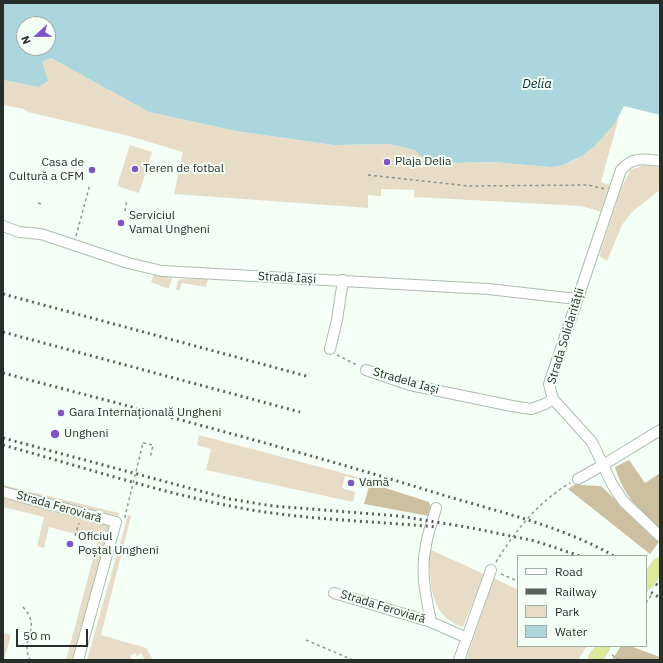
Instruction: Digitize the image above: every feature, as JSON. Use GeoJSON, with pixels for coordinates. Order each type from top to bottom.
{"type":"FeatureCollection","features":[{"type":"Feature","properties":{"kind":"main road"},"geometry":{"type":"LineString","coordinates":[[647,582],[660,563]]}},
{"type":"Feature","properties":{"kind":"main road"},"geometry":{"type":"LineString","coordinates":[[594,660],[603,647]]}},
{"type":"Feature","properties":{"kind":"street","name":"Strada Solidarității"},"geometry":{"type":"LineString","coordinates":[[660,161],[640,159],[628,162],[620,170],[615,191],[549,384],[553,399],[592,442],[623,501],[660,536]]}},
{"type":"Feature","properties":{"kind":"street","name":"Strada Iași"},"geometry":{"type":"LineString","coordinates":[[3,226],[19,232],[41,234],[73,246],[128,263],[162,271],[488,289],[577,299]]}},
{"type":"Feature","properties":{"kind":"street"},"geometry":{"type":"LineString","coordinates":[[330,349],[337,320],[343,280]]}},
{"type":"Feature","properties":{"kind":"street","name":"Stradela Iași"},"geometry":{"type":"LineString","coordinates":[[366,370],[410,385],[512,406],[531,408],[545,404],[553,399]]}},
{"type":"Feature","properties":{"kind":"street"},"geometry":{"type":"LineString","coordinates":[[578,479],[660,430]]}},
{"type":"Feature","properties":{"kind":"street","name":"Strada Feroviară"},"geometry":{"type":"LineString","coordinates":[[3,492],[116,522],[78,660]]}},
{"type":"Feature","properties":{"kind":"street","name":"Strada Feroviară"},"geometry":{"type":"LineString","coordinates":[[431,622],[424,587],[424,568],[426,545],[436,508]]}},
{"type":"Feature","properties":{"kind":"street"},"geometry":{"type":"LineString","coordinates":[[459,660],[491,570]]}},
{"type":"Feature","properties":{"kind":"street","name":"Strada Feroviară"},"geometry":{"type":"LineString","coordinates":[[334,592],[431,622],[467,638]]}},
{"type":"Feature","properties":{"kind":"path"},"geometry":{"type":"LineString","coordinates":[[368,175],[469,186],[588,185],[615,191]]}},
{"type":"Feature","properties":{"kind":"path"},"geometry":{"type":"LineString","coordinates":[[42,181],[48,182]]}},
{"type":"Feature","properties":{"kind":"path"},"geometry":{"type":"LineString","coordinates":[[73,246],[90,184]]}},
{"type":"Feature","properties":{"kind":"path"},"geometry":{"type":"LineString","coordinates":[[125,211],[127,199]]}},
{"type":"Feature","properties":{"kind":"path"},"geometry":{"type":"LineString","coordinates":[[38,203],[42,204]]}},
{"type":"Feature","properties":{"kind":"path","name":"Stradela Iași"},"geometry":{"type":"LineString","coordinates":[[330,349],[333,353],[366,370]]}},
{"type":"Feature","properties":{"kind":"path"},"geometry":{"type":"LineString","coordinates":[[126,512],[143,442],[153,445],[150,458]]}},
{"type":"Feature","properties":{"kind":"path"},"geometry":{"type":"LineString","coordinates":[[517,581],[491,570],[505,547],[533,512],[560,489],[578,479]]}},
{"type":"Feature","properties":{"kind":"path"},"geometry":{"type":"LineString","coordinates":[[75,536],[82,513]]}},
{"type":"Feature","properties":{"kind":"path"},"geometry":{"type":"LineString","coordinates":[[23,607],[30,615],[32,620],[27,646],[30,660]]}},
{"type":"Feature","properties":{"kind":"path"},"geometry":{"type":"LineString","coordinates":[[306,640],[353,660]]}},
{"type":"Feature","properties":{"kind":"green space"},"geometry":{"type":"Polygon","coordinates":[[[51,58],[149,112],[236,131],[334,145],[388,144],[415,150],[420,156],[426,158],[458,163],[493,162],[551,167],[568,163],[582,156],[595,146],[619,117],[601,182],[613,186],[602,212],[581,206],[414,197],[414,190],[381,189],[381,196],[368,195],[368,208],[174,194],[183,152],[129,136],[3,105],[3,80],[38,87],[42,62],[51,58]]]}},
{"type":"Feature","properties":{"kind":"green space","name":"Teren de fotbal"},"geometry":{"type":"Polygon","coordinates":[[[130,145],[152,152],[139,193],[117,186],[130,145]]]}},
{"type":"Feature","properties":{"kind":"green space"},"geometry":{"type":"Polygon","coordinates":[[[644,165],[660,167],[660,190],[632,212],[622,225],[607,261],[599,256],[621,189],[630,170],[644,165]]]}},
{"type":"Feature","properties":{"kind":"green space"},"geometry":{"type":"Polygon","coordinates":[[[154,274],[172,278],[169,289],[151,282],[154,274]]]}},
{"type":"Feature","properties":{"kind":"green space"},"geometry":{"type":"Polygon","coordinates":[[[181,279],[208,279],[206,287],[182,283],[179,291],[176,289],[178,281],[181,279]]]}},
{"type":"Feature","properties":{"kind":"green space"},"geometry":{"type":"Polygon","coordinates":[[[199,435],[358,477],[357,479],[345,476],[342,488],[355,492],[353,502],[206,470],[211,449],[197,445],[199,435]]]}},
{"type":"Feature","properties":{"kind":"green space"},"geometry":{"type":"Polygon","coordinates":[[[3,485],[119,513],[118,516],[3,488],[3,485]]]}},
{"type":"Feature","properties":{"kind":"green space"},"geometry":{"type":"Polygon","coordinates":[[[3,498],[111,526],[74,660],[66,660],[98,540],[49,527],[44,548],[37,546],[44,517],[3,507],[3,498]]]}},
{"type":"Feature","properties":{"kind":"green space"},"geometry":{"type":"Polygon","coordinates":[[[128,515],[131,516],[101,635],[146,648],[153,660],[145,660],[141,653],[137,656],[135,653],[130,656],[131,658],[129,660],[87,660],[128,515]]]}},
{"type":"Feature","properties":{"kind":"green space"},"geometry":{"type":"Polygon","coordinates":[[[429,549],[484,574],[463,627],[451,622],[443,615],[437,606],[433,596],[431,584],[429,549]]]}},
{"type":"Feature","properties":{"kind":"green space"},"geometry":{"type":"Polygon","coordinates":[[[494,578],[517,590],[517,647],[586,647],[578,660],[466,660],[494,578]]]}},
{"type":"Feature","properties":{"kind":"green space"},"geometry":{"type":"Polygon","coordinates":[[[3,633],[11,635],[4,660],[3,660],[3,633]]]}},
{"type":"Feature","properties":{"kind":"shaded area"},"geometry":{"type":"Polygon","coordinates":[[[629,460],[645,483],[660,473],[660,532],[633,502],[619,478],[615,467],[629,460]]]}},
{"type":"Feature","properties":{"kind":"shaded area"},"geometry":{"type":"Polygon","coordinates":[[[370,483],[429,502],[431,507],[429,516],[364,504],[370,483]]]}},
{"type":"Feature","properties":{"kind":"shaded area"},"geometry":{"type":"Polygon","coordinates":[[[577,483],[581,485],[601,486],[659,542],[650,554],[568,489],[577,483]]]}},
{"type":"Feature","properties":{"kind":"shaded area"},"geometry":{"type":"Polygon","coordinates":[[[620,647],[633,647],[660,657],[660,660],[612,660],[620,647]]]}},
{"type":"Feature","properties":{"kind":"water","name":"Delia"},"geometry":{"type":"Polygon","coordinates":[[[3,3],[660,3],[660,115],[624,106],[615,123],[595,146],[582,156],[563,165],[551,167],[493,162],[458,163],[426,158],[420,156],[415,150],[388,144],[334,145],[236,131],[149,112],[51,58],[42,62],[48,81],[38,87],[3,80],[3,3]]]}},
{"type":"Feature","properties":{"kind":"railway"},"geometry":{"type":"LineString","coordinates":[[3,294],[310,377]]}},
{"type":"Feature","properties":{"kind":"railway"},"geometry":{"type":"LineString","coordinates":[[3,332],[300,412]]}},
{"type":"Feature","properties":{"kind":"railway"},"geometry":{"type":"LineString","coordinates":[[3,373],[273,445],[502,512],[571,535],[612,555]]}},
{"type":"Feature","properties":{"kind":"railway"},"geometry":{"type":"LineString","coordinates":[[3,438],[230,499],[273,506],[399,516],[472,528],[535,541],[577,555]]}},
{"type":"Feature","properties":{"kind":"railway"},"geometry":{"type":"LineString","coordinates":[[3,445],[154,488],[246,509],[293,516],[436,527]]}},
{"type":"Feature","properties":{"kind":"railway"},"geometry":{"type":"LineString","coordinates":[[647,578],[660,587]]}},
{"type":"Feature","properties":{"kind":"railway"},"geometry":{"type":"LineString","coordinates":[[647,590],[660,598]]}},
{"type":"Feature","properties":{"kind":"place","name":"Plaja Delia"},"geometry":{"type":"Point","coordinates":[387,162]}},
{"type":"Feature","properties":{"kind":"place","name":"Teren de fotbal"},"geometry":{"type":"Point","coordinates":[135,169]}},
{"type":"Feature","properties":{"kind":"place","name":"Casa de Cultură a CFM"},"geometry":{"type":"Point","coordinates":[92,170]}},
{"type":"Feature","properties":{"kind":"place","name":"Serviciul Vamal Ungheni"},"geometry":{"type":"Point","coordinates":[121,223]}},
{"type":"Feature","properties":{"kind":"place","name":"Gara Internațională Ungheni"},"geometry":{"type":"Point","coordinates":[61,413]}},
{"type":"Feature","properties":{"kind":"place","name":"Ungheni"},"geometry":{"type":"Point","coordinates":[55,434]}},
{"type":"Feature","properties":{"kind":"place","name":"Vamă"},"geometry":{"type":"Point","coordinates":[351,483]}},
{"type":"Feature","properties":{"kind":"place","name":"Oficiul Poștal Ungheni"},"geometry":{"type":"Point","coordinates":[70,544]}}]}
